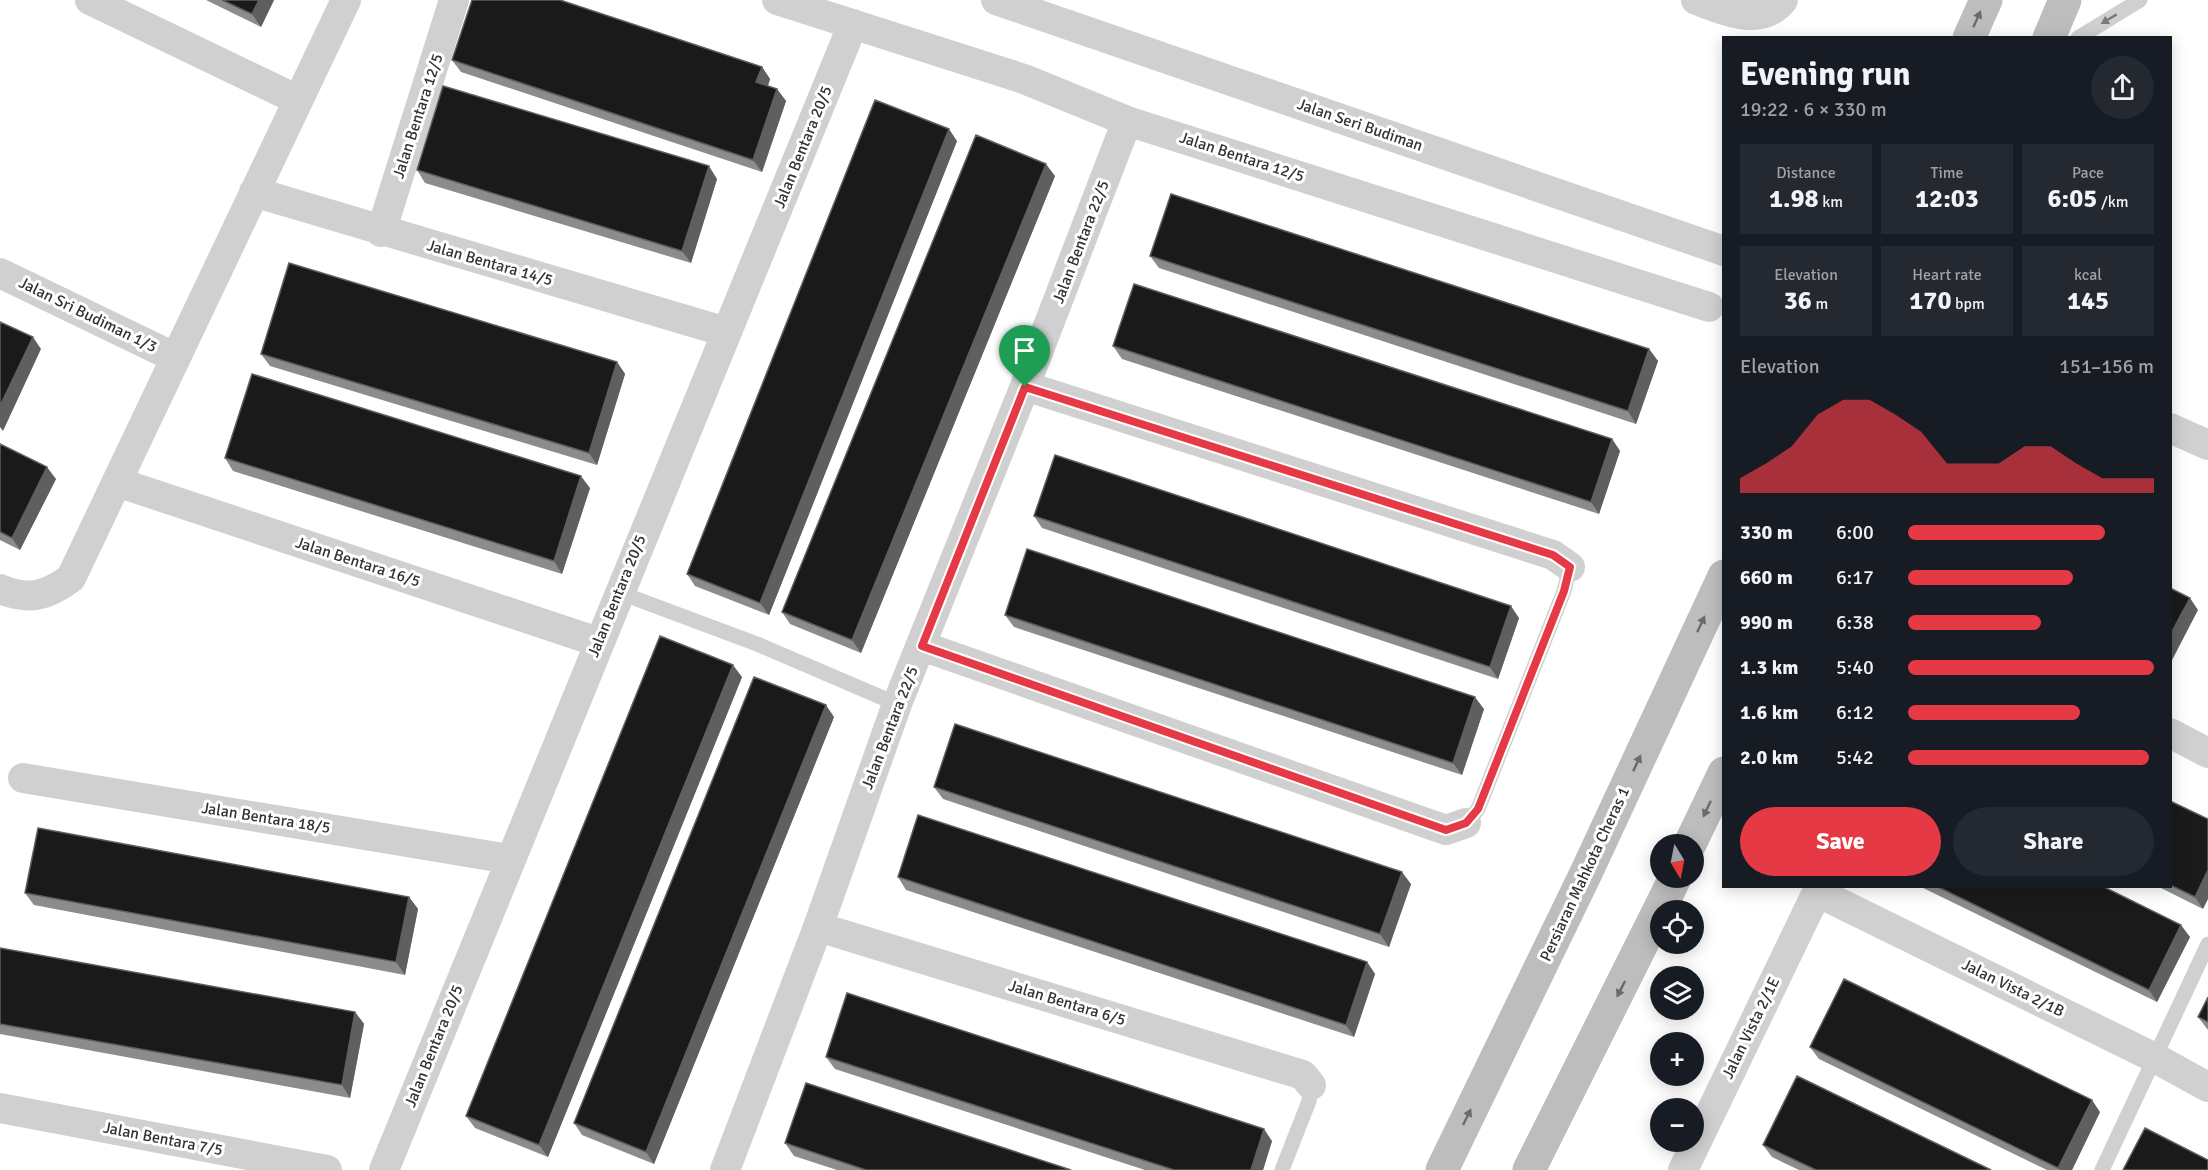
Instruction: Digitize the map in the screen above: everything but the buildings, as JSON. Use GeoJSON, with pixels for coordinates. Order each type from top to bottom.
{"type":"FeatureCollection","features":[{"type":"Feature","properties":{"kind":"main road"},"geometry":{"type":"LineString","coordinates":[[1970,36],[1986,0]]}},
{"type":"Feature","properties":{"kind":"main road"},"geometry":{"type":"LineString","coordinates":[[2050,36],[2065,0]]}},
{"type":"Feature","properties":{"kind":"main road","name":"Persiaran Mahkota Cheras 1"},"geometry":{"type":"LineString","coordinates":[[1442,1170],[1586,873],[1722,580]]}},
{"type":"Feature","properties":{"kind":"main road"},"geometry":{"type":"LineString","coordinates":[[1695,834],[1722,777]]}},
{"type":"Feature","properties":{"kind":"main road"},"geometry":{"type":"LineString","coordinates":[[1529,1170],[1670,888]]}},
{"type":"Feature","properties":{"kind":"street"},"geometry":{"type":"LineString","coordinates":[[90,0],[142,11],[298,100]]}},
{"type":"Feature","properties":{"kind":"street"},"geometry":{"type":"LineString","coordinates":[[0,590],[18,597],[51,593],[71,578],[346,0]]}},
{"type":"Feature","properties":{"kind":"street","name":"Jalan Bentara 12/5"},"geometry":{"type":"LineString","coordinates":[[381,232],[454,0]]}},
{"type":"Feature","properties":{"kind":"street","name":"Jalan Bentara 12/5"},"geometry":{"type":"LineString","coordinates":[[777,0],[1024,79],[1127,121],[1709,307]]}},
{"type":"Feature","properties":{"kind":"street","name":"Jalan Seri Budiman"},"geometry":{"type":"LineString","coordinates":[[996,0],[1722,250]]}},
{"type":"Feature","properties":{"kind":"street"},"geometry":{"type":"LineString","coordinates":[[1696,0],[1745,16],[1775,6]]}},
{"type":"Feature","properties":{"kind":"street","name":"Jalan Bentara 20/5"},"geometry":{"type":"LineString","coordinates":[[384,1170],[618,592],[853,24]]}},
{"type":"Feature","properties":{"kind":"street","name":"Jalan Bentara 22/5"},"geometry":{"type":"LineString","coordinates":[[725,1170],[819,927],[897,704],[1025,387],[1127,121]]}},
{"type":"Feature","properties":{"kind":"street","name":"Jalan Bentara 14/5"},"geometry":{"type":"LineString","coordinates":[[254,192],[381,232],[726,332]]}},
{"type":"Feature","properties":{"kind":"street","name":"Jalan Sri Budiman 1/3"},"geometry":{"type":"LineString","coordinates":[[0,273],[176,358]]}},
{"type":"Feature","properties":{"kind":"street"},"geometry":{"type":"LineString","coordinates":[[1025,387],[1553,555],[1570,567]]}},
{"type":"Feature","properties":{"kind":"street"},"geometry":{"type":"LineString","coordinates":[[2172,429],[2208,445]]}},
{"type":"Feature","properties":{"kind":"street","name":"Jalan Bentara 16/5"},"geometry":{"type":"LineString","coordinates":[[117,482],[598,642]]}},
{"type":"Feature","properties":{"kind":"street"},"geometry":{"type":"LineString","coordinates":[[922,646],[1446,830],[1466,823]]}},
{"type":"Feature","properties":{"kind":"street"},"geometry":{"type":"LineString","coordinates":[[2172,734],[2208,753]]}},
{"type":"Feature","properties":{"kind":"street","name":"Jalan Bentara 18/5"},"geometry":{"type":"LineString","coordinates":[[23,778],[509,859]]}},
{"type":"Feature","properties":{"kind":"street","name":"Jalan Vista 2/1B"},"geometry":{"type":"LineString","coordinates":[[1819,889],[2155,1058],[2208,1087]]}},
{"type":"Feature","properties":{"kind":"street","name":"Jalan Vista 2/1E"},"geometry":{"type":"LineString","coordinates":[[1688,1168],[1819,889]]}},
{"type":"Feature","properties":{"kind":"street","name":"Jalan Bentara 6/5"},"geometry":{"type":"LineString","coordinates":[[819,927],[1303,1075],[1311,1084]]}},
{"type":"Feature","properties":{"kind":"street","name":"Jalan Bentara 7/5"},"geometry":{"type":"LineString","coordinates":[[0,1108],[327,1170]]}},
{"type":"Feature","properties":{"kind":"lane"},"geometry":{"type":"LineString","coordinates":[[2081,36],[2140,0]]}},
{"type":"Feature","properties":{"kind":"lane"},"geometry":{"type":"LineString","coordinates":[[1466,823],[1478,809],[1564,591],[1570,567]]}},
{"type":"Feature","properties":{"kind":"lane"},"geometry":{"type":"LineString","coordinates":[[618,592],[757,644],[897,704]]}},
{"type":"Feature","properties":{"kind":"lane"},"geometry":{"type":"LineString","coordinates":[[2102,1170],[2208,944]]}},
{"type":"Feature","properties":{"kind":"lane"},"geometry":{"type":"LineString","coordinates":[[1282,1170],[1309,1101],[1311,1084]]}},
{"type":"Feature","properties":{"kind":"route"},"geometry":{"type":"LineString","coordinates":[[1025,387],[1553,555],[1570,567],[1564,591],[1478,809],[1466,823],[1446,830],[922,646],[1025,387]]}}]}
